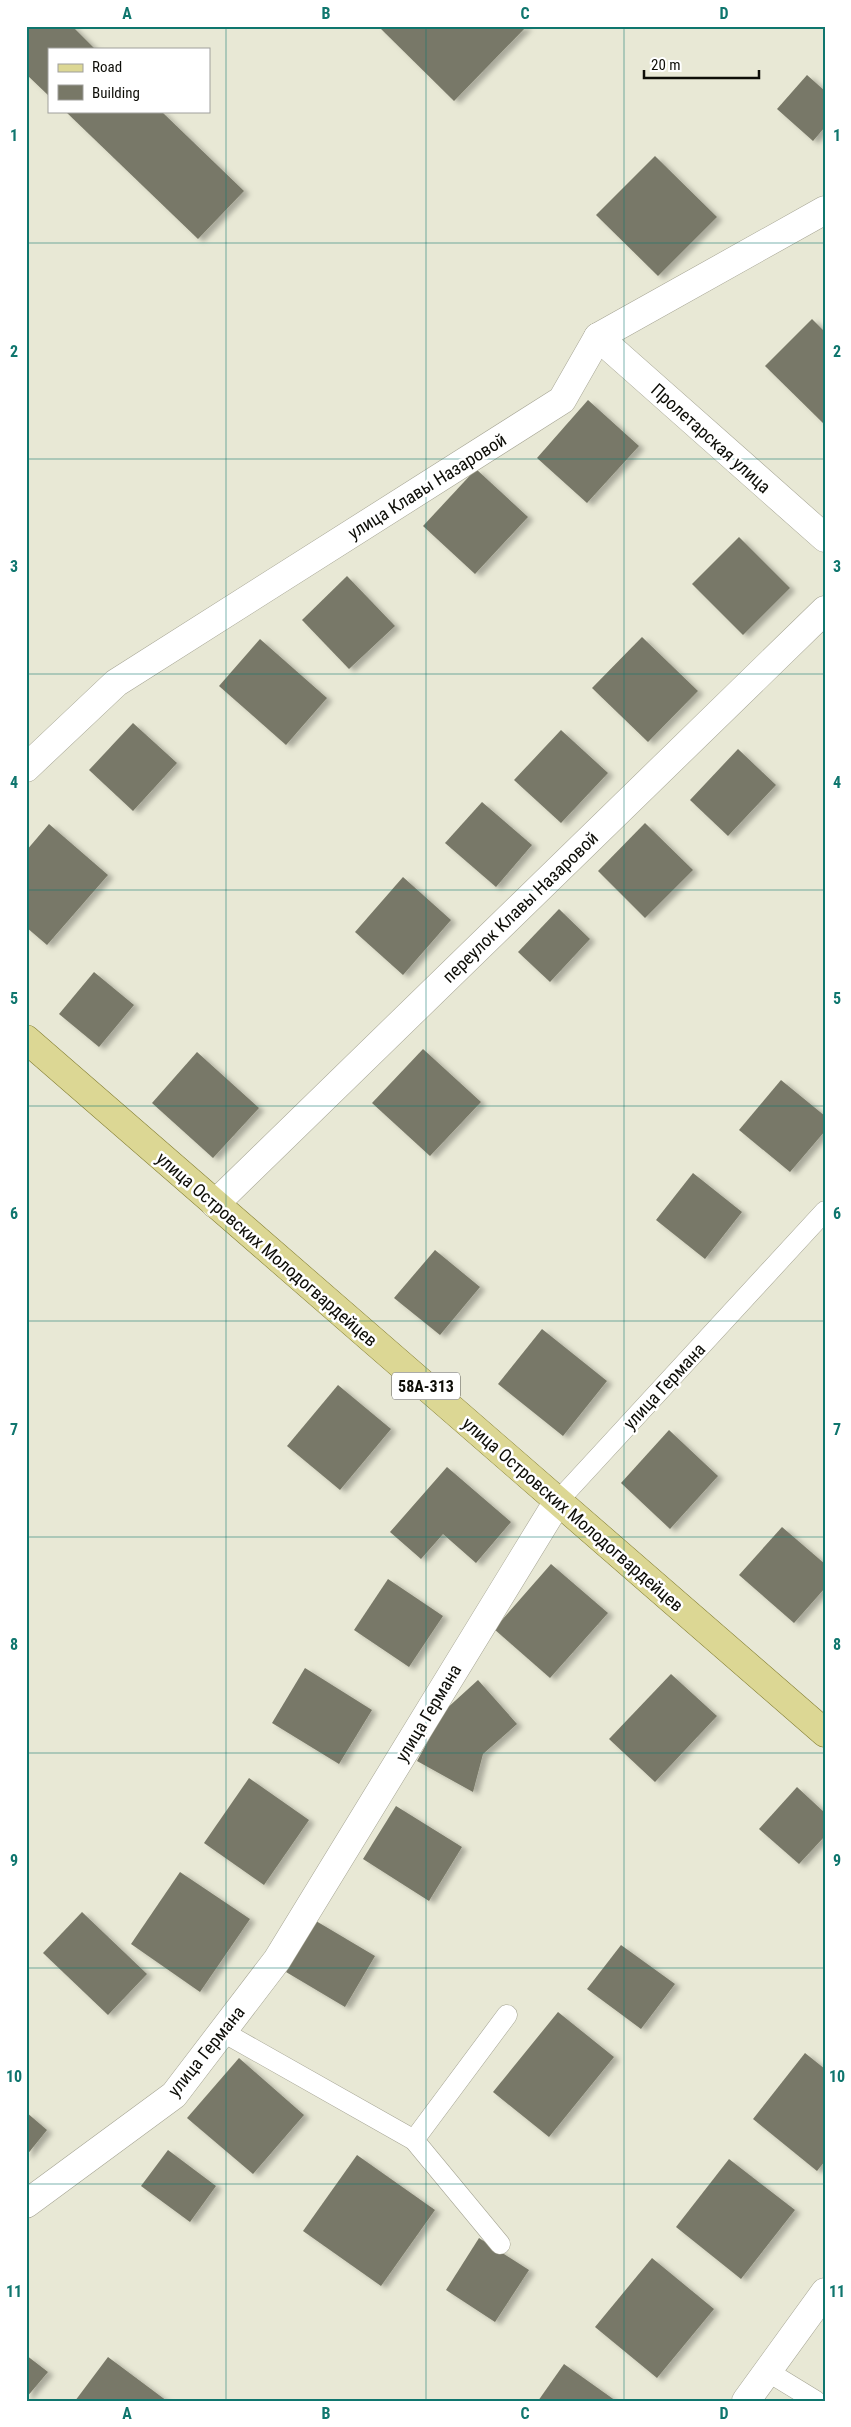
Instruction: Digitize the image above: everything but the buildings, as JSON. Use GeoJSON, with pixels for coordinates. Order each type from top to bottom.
{"type":"FeatureCollection","features":[{"type":"Feature","properties":{"kind":"main road","name":"улица Островских Молодогвардейцев"},"geometry":{"type":"LineString","coordinates":[[26,1040],[825,1733]]}},
{"type":"Feature","properties":{"kind":"street"},"geometry":{"type":"LineString","coordinates":[[598,337],[825,210]]}},
{"type":"Feature","properties":{"kind":"street","name":"Пролетарская улица"},"geometry":{"type":"LineString","coordinates":[[598,337],[825,538]]}},
{"type":"Feature","properties":{"kind":"street","name":"улица Клавы Назаровой"},"geometry":{"type":"LineString","coordinates":[[26,768],[116,683],[562,400],[598,337]]}},
{"type":"Feature","properties":{"kind":"street","name":"переулок Клавы Назаровой"},"geometry":{"type":"LineString","coordinates":[[215,1204],[825,610]]}},
{"type":"Feature","properties":{"kind":"street","name":"улица Германа"},"geometry":{"type":"LineString","coordinates":[[26,2204],[174,2094],[223,2032],[277,1960],[558,1501]]}},
{"type":"Feature","properties":{"kind":"street"},"geometry":{"type":"LineString","coordinates":[[746,2401],[825,2292]]}},
{"type":"Feature","properties":{"kind":"lane","name":"улица Германа"},"geometry":{"type":"LineString","coordinates":[[558,1501],[825,1211]]}},
{"type":"Feature","properties":{"kind":"lane"},"geometry":{"type":"LineString","coordinates":[[414,2140],[507,2015]]}},
{"type":"Feature","properties":{"kind":"lane"},"geometry":{"type":"LineString","coordinates":[[223,2032],[414,2140],[500,2244]]}},
{"type":"Feature","properties":{"kind":"lane"},"geometry":{"type":"LineString","coordinates":[[767,2371],[816,2401]]}}]}
